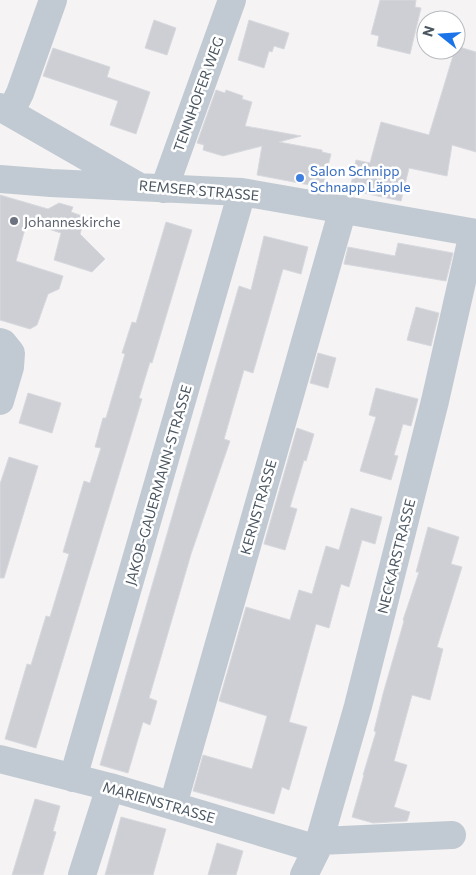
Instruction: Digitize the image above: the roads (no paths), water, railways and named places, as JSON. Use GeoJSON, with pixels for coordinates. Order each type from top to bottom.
{"type":"FeatureCollection","features":[{"type":"Feature","properties":{"kind":"street"},"geometry":{"type":"LineString","coordinates":[[5,110],[20,93],[53,0]]}},
{"type":"Feature","properties":{"kind":"street","name":"TENNHOFER WEG"},"geometry":{"type":"LineString","coordinates":[[152,188],[232,0]]}},
{"type":"Feature","properties":{"kind":"street","name":"REMSER STRASSE"},"geometry":{"type":"LineString","coordinates":[[5,110],[152,188],[242,192],[474,233]]}},
{"type":"Feature","properties":{"kind":"street"},"geometry":{"type":"LineString","coordinates":[[0,179],[152,188]]}},
{"type":"Feature","properties":{"kind":"street","name":"JAKOB-GAUERMANN-STRASSE"},"geometry":{"type":"LineString","coordinates":[[73,778],[242,192]]}},
{"type":"Feature","properties":{"kind":"street","name":"KERNSTRASSE"},"geometry":{"type":"LineString","coordinates":[[172,805],[343,209]]}},
{"type":"Feature","properties":{"kind":"street","name":"NECKARSTRASSE"},"geometry":{"type":"LineString","coordinates":[[304,875],[318,845],[358,706],[433,411],[474,233]]}},
{"type":"Feature","properties":{"kind":"street"},"geometry":{"type":"LineString","coordinates":[[0,342],[11,353],[10,367],[0,401]]}},
{"type":"Feature","properties":{"kind":"street","name":"MARIENSTRASSE"},"geometry":{"type":"LineString","coordinates":[[0,760],[110,787],[318,845],[452,836]]}},
{"type":"Feature","properties":{"kind":"street"},"geometry":{"type":"LineString","coordinates":[[82,875],[110,787]]}},
{"type":"Feature","properties":{"kind":"place","name":"Salon Schnipp Schnapp Läpple"},"geometry":{"type":"Point","coordinates":[300,178]}},
{"type":"Feature","properties":{"kind":"place","name":"Johanneskirche"},"geometry":{"type":"Point","coordinates":[14,221]}}]}
